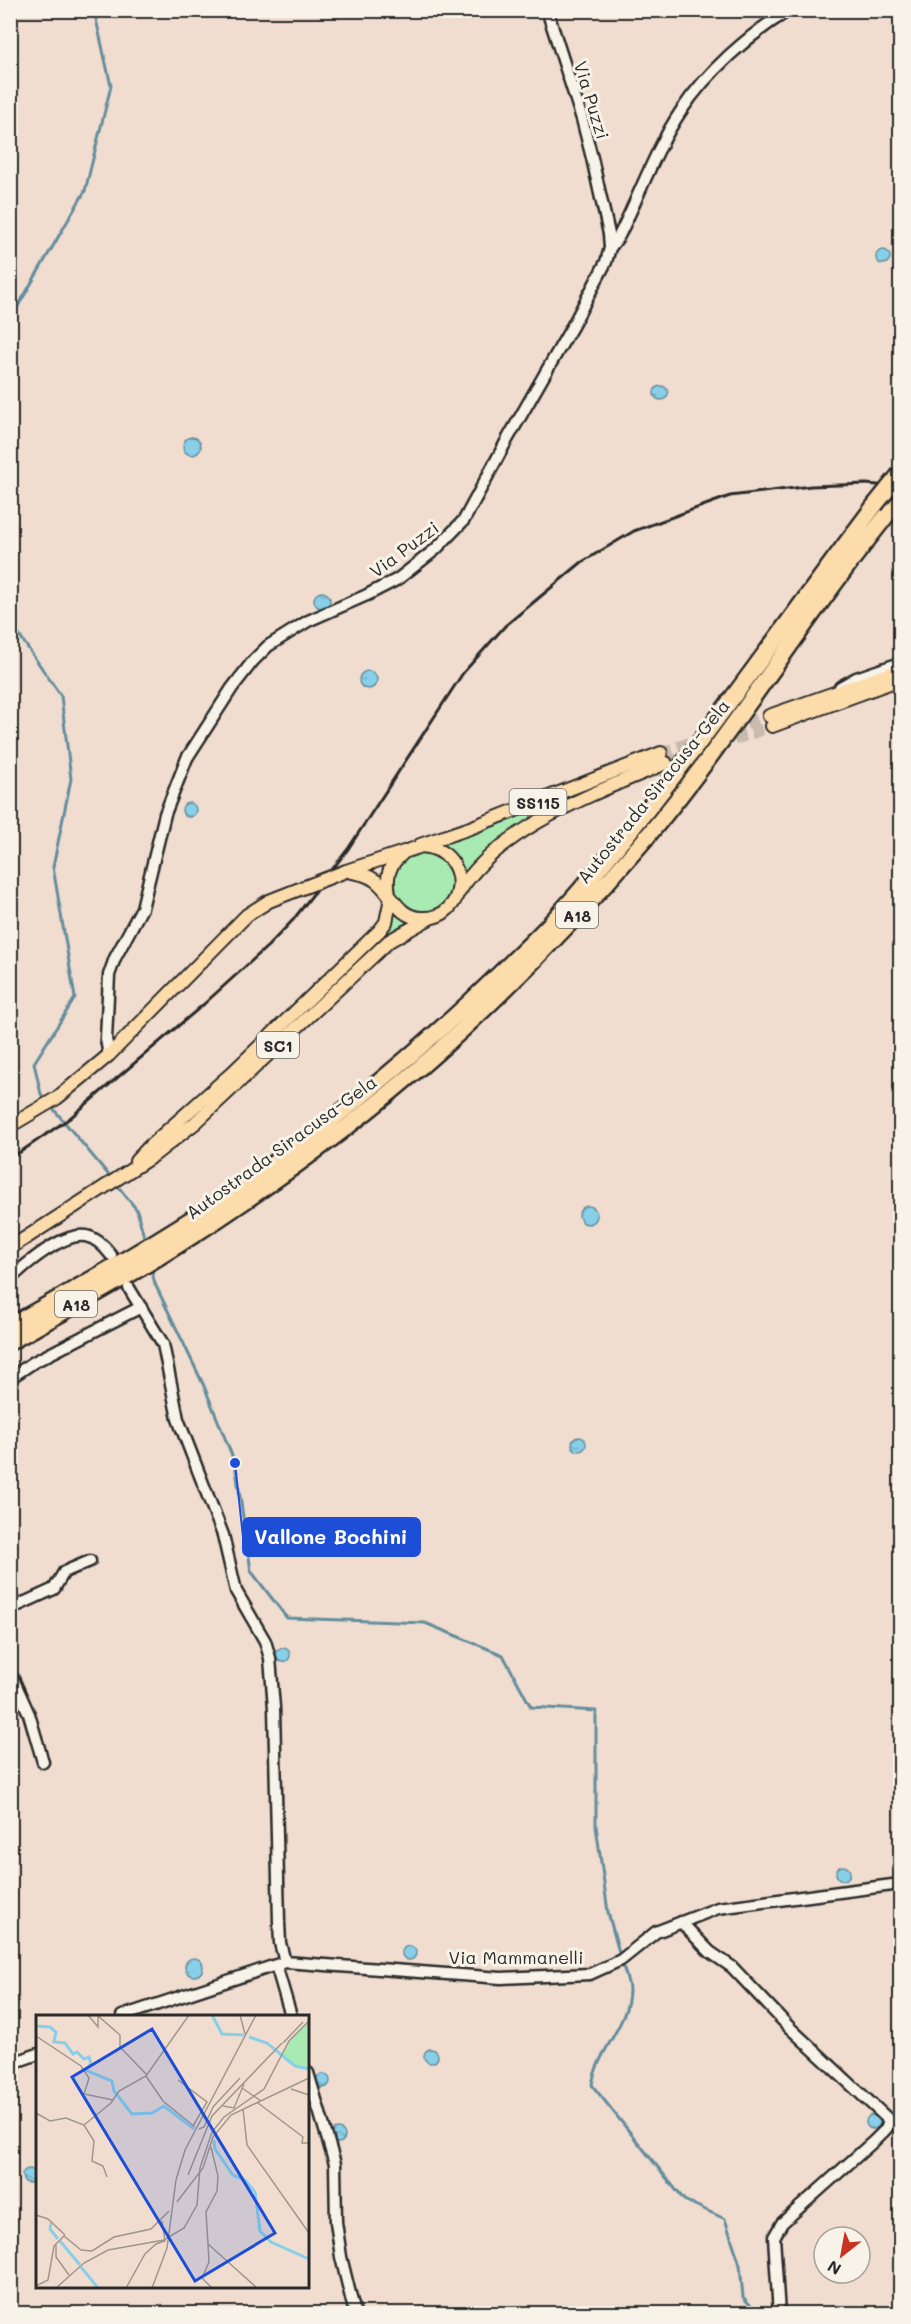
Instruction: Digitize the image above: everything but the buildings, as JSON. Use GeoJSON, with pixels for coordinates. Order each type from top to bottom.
{"type":"FeatureCollection","features":[{"type":"Feature","properties":{"kind":"highway","name":"Autostrada Siracusa-Gela"},"geometry":{"type":"LineString","coordinates":[[174,1239],[322,1127],[422,1046],[546,928],[615,850],[685,762],[900,474]]}},
{"type":"Feature","properties":{"kind":"highway","name":"Autostrada Siracusa-Gela"},"geometry":{"type":"LineString","coordinates":[[174,1239],[331,1139],[423,1065],[557,938],[646,837],[696,774],[859,551],[898,502]]}},
{"type":"Feature","properties":{"kind":"highway","name":"A18"},"geometry":{"type":"LineString","coordinates":[[10,1342],[174,1239]]}},
{"type":"Feature","properties":{"kind":"highway","name":"A18"},"geometry":{"type":"LineString","coordinates":[[10,1326],[140,1260]]}},
{"type":"Feature","properties":{"kind":"main road"},"geometry":{"type":"LineString","coordinates":[[900,672],[829,694],[770,721],[900,679]]}},
{"type":"Feature","properties":{"kind":"main road","name":"SS115"},"geometry":{"type":"LineString","coordinates":[[409,849],[664,758],[536,822],[488,858],[466,881],[457,896]]}},
{"type":"Feature","properties":{"kind":"main road"},"geometry":{"type":"LineString","coordinates":[[10,1126],[57,1098],[109,1055],[247,915],[269,901],[346,871],[422,846],[440,850],[453,862],[459,878],[457,896],[446,910],[430,918],[411,916],[403,912],[378,882],[369,876],[346,871]]}},
{"type":"Feature","properties":{"kind":"main road"},"geometry":{"type":"LineString","coordinates":[[390,897],[387,882],[389,870],[395,859],[409,849]]}},
{"type":"Feature","properties":{"kind":"main road","name":"SC1"},"geometry":{"type":"LineString","coordinates":[[125,1173],[148,1147],[232,1073],[380,930],[386,922],[390,897]]}},
{"type":"Feature","properties":{"kind":"main road","name":"SC1"},"geometry":{"type":"LineString","coordinates":[[125,1173],[154,1155],[195,1123],[389,941],[430,918]]}},
{"type":"Feature","properties":{"kind":"main road"},"geometry":{"type":"LineString","coordinates":[[10,1248],[125,1173]]}},
{"type":"Feature","properties":{"kind":"street","name":"Via Puzzi"},"geometry":{"type":"LineString","coordinates":[[109,1055],[106,1039],[110,975],[115,958],[142,909],[165,814],[187,758],[232,688],[268,646],[308,621],[367,596],[398,579],[436,549],[464,520],[606,262],[610,248],[609,234],[582,118],[547,10]]}},
{"type":"Feature","properties":{"kind":"street"},"geometry":{"type":"LineString","coordinates":[[610,248],[619,236],[679,113],[697,89],[749,39],[789,10]]}},
{"type":"Feature","properties":{"kind":"street"},"geometry":{"type":"LineString","coordinates":[[829,694],[856,678],[900,663]]}},
{"type":"Feature","properties":{"kind":"street"},"geometry":{"type":"LineString","coordinates":[[854,695],[900,672]]}},
{"type":"Feature","properties":{"kind":"street"},"geometry":{"type":"LineString","coordinates":[[10,1279],[57,1243],[73,1237],[85,1236],[95,1240],[111,1255]]}},
{"type":"Feature","properties":{"kind":"street"},"geometry":{"type":"LineString","coordinates":[[129,1288],[164,1344],[178,1419],[224,1535],[236,1591],[265,1641],[270,1658],[274,1708],[280,1964],[291,2015]]}},
{"type":"Feature","properties":{"kind":"street"},"geometry":{"type":"LineString","coordinates":[[10,1378],[34,1362],[141,1307]]}},
{"type":"Feature","properties":{"kind":"street"},"geometry":{"type":"LineString","coordinates":[[10,1609],[54,1589],[64,1572],[90,1561]]}},
{"type":"Feature","properties":{"kind":"street"},"geometry":{"type":"LineString","coordinates":[[10,1672],[29,1714],[43,1762]]}},
{"type":"Feature","properties":{"kind":"street","name":"Via Mammanelli"},"geometry":{"type":"LineString","coordinates":[[125,2015],[280,1964],[501,1978],[590,1974],[621,1960],[656,1932],[718,1908],[900,1884]]}},
{"type":"Feature","properties":{"kind":"street"},"geometry":{"type":"LineString","coordinates":[[681,1922],[710,1952],[732,1967],[790,2028],[889,2120],[886,2129],[874,2141],[782,2223],[776,2231],[774,2237],[779,2313]]}},
{"type":"Feature","properties":{"kind":"street"},"geometry":{"type":"LineString","coordinates":[[10,2064],[36,2055]]}},
{"type":"Feature","properties":{"kind":"street"},"geometry":{"type":"LineString","coordinates":[[309,2076],[335,2164],[336,2222],[339,2246],[355,2313]]}},
{"type":"Feature","properties":{"kind":"green space"},"geometry":{"type":"Polygon","coordinates":[[[530,813],[531,818],[479,859],[464,875],[456,858],[441,845],[530,813]]]}},
{"type":"Feature","properties":{"kind":"green space"},"geometry":{"type":"Polygon","coordinates":[[[423,853],[440,858],[448,866],[453,883],[448,900],[440,908],[423,913],[406,908],[398,900],[393,883],[398,866],[406,858],[423,853]]]}},
{"type":"Feature","properties":{"kind":"green space"},"geometry":{"type":"Polygon","coordinates":[[[394,913],[407,922],[379,938],[394,913]]]}},
{"type":"Feature","properties":{"kind":"water"},"geometry":{"type":"Polygon","coordinates":[[[880,250],[886,250],[890,257],[886,264],[880,264],[876,260],[876,254],[880,250]]]}},
{"type":"Feature","properties":{"kind":"water"},"geometry":{"type":"Polygon","coordinates":[[[661,386],[666,388],[668,393],[666,398],[661,400],[656,398],[654,393],[656,388],[661,386]]]}},
{"type":"Feature","properties":{"kind":"water"},"geometry":{"type":"Polygon","coordinates":[[[192,437],[200,442],[201,446],[196,454],[192,455],[184,450],[183,446],[188,438],[192,437]]]}},
{"type":"Feature","properties":{"kind":"water"},"geometry":{"type":"Polygon","coordinates":[[[319,592],[325,592],[330,600],[328,606],[319,608],[314,603],[314,597],[319,592]]]}},
{"type":"Feature","properties":{"kind":"water"},"geometry":{"type":"Polygon","coordinates":[[[368,671],[374,674],[377,680],[374,686],[368,689],[362,686],[359,680],[362,674],[368,671]]]}},
{"type":"Feature","properties":{"kind":"water"},"geometry":{"type":"Polygon","coordinates":[[[189,803],[194,805],[196,810],[194,815],[189,817],[184,815],[182,810],[184,805],[189,803]]]}},
{"type":"Feature","properties":{"kind":"water"},"geometry":{"type":"Polygon","coordinates":[[[584,1206],[592,1206],[597,1211],[595,1222],[584,1224],[579,1219],[579,1211],[584,1206]]]}},
{"type":"Feature","properties":{"kind":"water"},"geometry":{"type":"Polygon","coordinates":[[[579,1437],[584,1439],[586,1444],[584,1449],[579,1451],[574,1449],[572,1444],[574,1439],[579,1437]]]}},
{"type":"Feature","properties":{"kind":"water"},"geometry":{"type":"Polygon","coordinates":[[[280,1648],[286,1648],[290,1655],[286,1662],[280,1662],[276,1658],[276,1652],[280,1648]]]}},
{"type":"Feature","properties":{"kind":"water"},"geometry":{"type":"Polygon","coordinates":[[[843,1866],[848,1868],[850,1873],[848,1878],[843,1880],[838,1878],[836,1873],[838,1868],[843,1866]]]}},
{"type":"Feature","properties":{"kind":"water"},"geometry":{"type":"Polygon","coordinates":[[[409,1946],[414,1948],[416,1953],[414,1958],[409,1960],[404,1958],[402,1953],[404,1948],[409,1946]]]}},
{"type":"Feature","properties":{"kind":"water"},"geometry":{"type":"Polygon","coordinates":[[[190,1958],[198,1958],[203,1963],[201,1974],[190,1976],[185,1971],[185,1963],[190,1958]]]}},
{"type":"Feature","properties":{"kind":"water"},"geometry":{"type":"Polygon","coordinates":[[[428,2049],[434,2049],[438,2056],[434,2063],[428,2063],[424,2059],[424,2053],[428,2049]]]}},
{"type":"Feature","properties":{"kind":"water"},"geometry":{"type":"Polygon","coordinates":[[[320,2074],[326,2074],[330,2081],[326,2088],[320,2088],[316,2084],[316,2078],[320,2074]]]}},
{"type":"Feature","properties":{"kind":"water"},"geometry":{"type":"Polygon","coordinates":[[[870,2115],[876,2115],[880,2122],[876,2129],[870,2129],[866,2125],[866,2119],[870,2115]]]}},
{"type":"Feature","properties":{"kind":"water"},"geometry":{"type":"Polygon","coordinates":[[[338,2129],[343,2131],[345,2136],[343,2141],[338,2143],[333,2141],[331,2136],[333,2131],[338,2129]]]}},
{"type":"Feature","properties":{"kind":"water"},"geometry":{"type":"Polygon","coordinates":[[[29,2169],[34,2171],[36,2176],[34,2181],[29,2183],[24,2181],[22,2176],[24,2171],[29,2169]]]}},
{"type":"Feature","properties":{"kind":"waterway"},"geometry":{"type":"LineString","coordinates":[[10,320],[85,191],[111,86],[94,10]]}},
{"type":"Feature","properties":{"kind":"waterway"},"geometry":{"type":"LineString","coordinates":[[10,622],[61,696],[71,779],[53,867],[75,998],[34,1063],[41,1094],[47,1101]]}},
{"type":"Feature","properties":{"kind":"waterway"},"geometry":{"type":"LineString","coordinates":[[51,1106],[112,1179]]}},
{"type":"Feature","properties":{"kind":"waterway"},"geometry":{"type":"LineString","coordinates":[[116,1184],[137,1210],[145,1241]]}},
{"type":"Feature","properties":{"kind":"waterway"},"geometry":{"type":"LineString","coordinates":[[151,1268],[155,1284],[204,1386],[235,1463],[251,1571],[287,1618],[425,1623],[503,1655],[531,1707],[596,1711],[596,1826],[608,1912],[620,1956]]}},
{"type":"Feature","properties":{"kind":"waterway"},"geometry":{"type":"LineString","coordinates":[[622,1963],[629,1987],[628,2003],[619,2026],[600,2061],[592,2085],[684,2200],[725,2219],[740,2265],[743,2297],[758,2314]]}},
{"type":"Feature","properties":{"kind":"tunnel"},"geometry":{"type":"LineString","coordinates":[[661,753],[769,716]]}},
{"type":"Feature","properties":{"kind":"tunnel"},"geometry":{"type":"LineString","coordinates":[[666,763],[772,726]]}},
{"type":"Feature","properties":{"kind":"railway"},"geometry":{"type":"LineString","coordinates":[[10,1159],[70,1118],[204,1004],[293,920],[348,849],[463,673],[505,626],[582,562],[634,531],[730,496],[811,486],[866,484],[900,487]]}},
{"type":"Feature","properties":{"kind":"place","name":"Vallone Bochini"},"geometry":{"type":"Point","coordinates":[235,1463]}}]}
